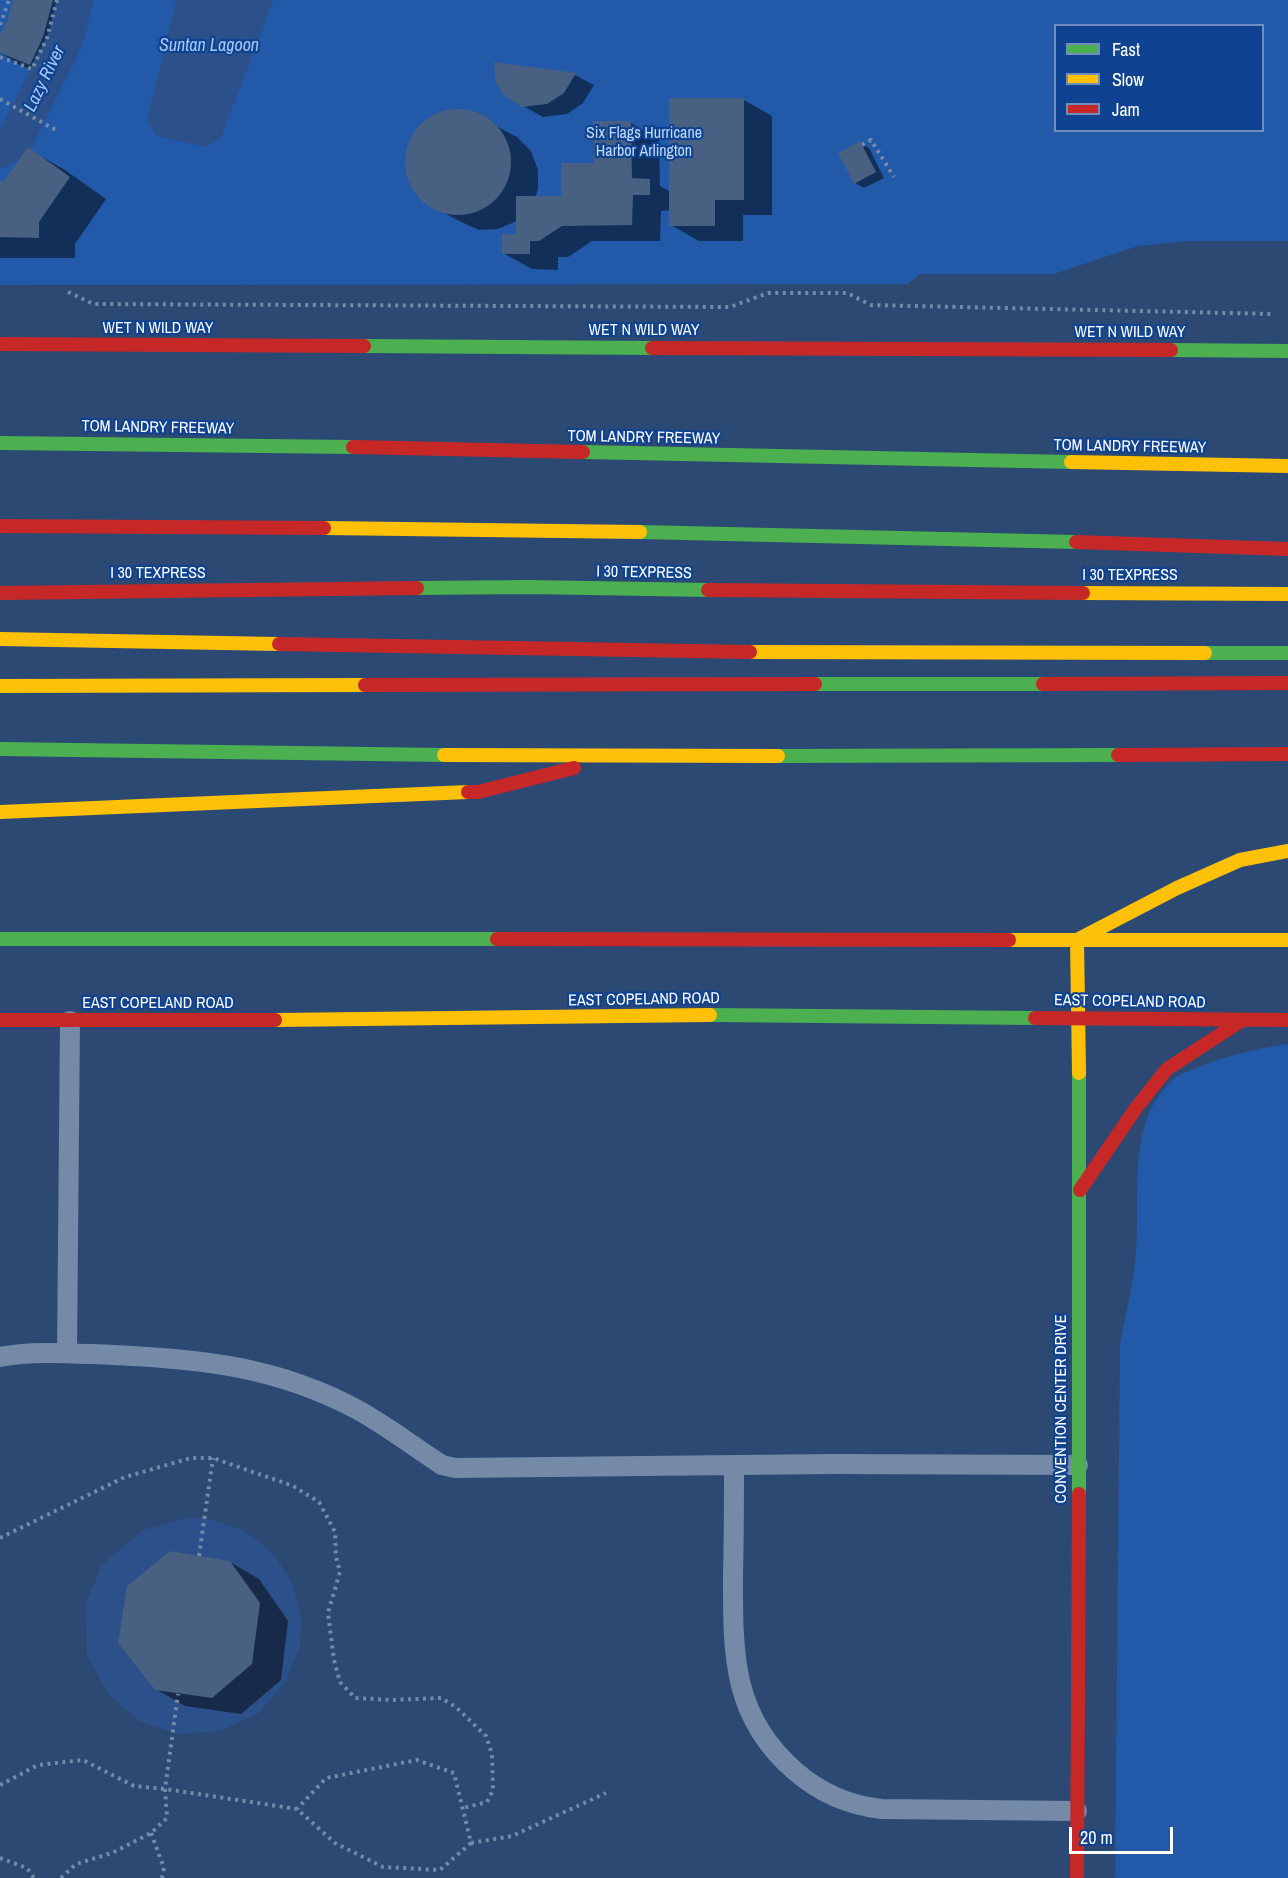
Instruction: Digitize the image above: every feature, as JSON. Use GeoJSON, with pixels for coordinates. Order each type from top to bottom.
{"type":"FeatureCollection","features":[{"type":"Feature","properties":{"kind":"main road","name":"WET N WILD WAY"},"geometry":{"type":"LineString","coordinates":[[0,344],[1288,351]]}},
{"type":"Feature","properties":{"kind":"main road","name":"TOM LANDRY FREEWAY"},"geometry":{"type":"LineString","coordinates":[[0,443],[1288,466]]}},
{"type":"Feature","properties":{"kind":"main road"},"geometry":{"type":"LineString","coordinates":[[0,526],[308,526],[1047,541],[1288,549]]}},
{"type":"Feature","properties":{"kind":"main road","name":"I 30 TEXPRESS"},"geometry":{"type":"LineString","coordinates":[[0,593],[528,587],[756,591],[1288,594]]}},
{"type":"Feature","properties":{"kind":"main road"},"geometry":{"type":"LineString","coordinates":[[0,639],[681,652],[1288,653]]}},
{"type":"Feature","properties":{"kind":"main road"},"geometry":{"type":"LineString","coordinates":[[0,686],[1288,683]]}},
{"type":"Feature","properties":{"kind":"main road"},"geometry":{"type":"LineString","coordinates":[[0,749],[623,757],[1288,754]]}},
{"type":"Feature","properties":{"kind":"main road"},"geometry":{"type":"LineString","coordinates":[[0,812],[478,792],[623,757]]}},
{"type":"Feature","properties":{"kind":"main road"},"geometry":{"type":"LineString","coordinates":[[1077,940],[1177,888],[1240,860],[1288,852]]}},
{"type":"Feature","properties":{"kind":"main road"},"geometry":{"type":"LineString","coordinates":[[0,939],[1288,940]]}},
{"type":"Feature","properties":{"kind":"main road","name":"CONVENTION CENTER DRIVE"},"geometry":{"type":"LineString","coordinates":[[1077,940],[1080,1190],[1077,1878]]}},
{"type":"Feature","properties":{"kind":"main road","name":"EAST COPELAND ROAD"},"geometry":{"type":"LineString","coordinates":[[0,1020],[740,1015],[1288,1020]]}},
{"type":"Feature","properties":{"kind":"main road"},"geometry":{"type":"LineString","coordinates":[[1080,1190],[1136,1108],[1167,1069],[1240,1021]]}},
{"type":"Feature","properties":{"kind":"lane"},"geometry":{"type":"LineString","coordinates":[[67,1353],[70,1021]]}},
{"type":"Feature","properties":{"kind":"lane"},"geometry":{"type":"LineString","coordinates":[[0,1357],[14,1354],[67,1353],[172,1358],[262,1371],[309,1388],[358,1410],[442,1465],[455,1468],[1078,1465]]}},
{"type":"Feature","properties":{"kind":"lane"},"geometry":{"type":"LineString","coordinates":[[734,1465],[734,1651],[740,1684],[749,1712],[764,1740],[782,1760],[826,1794],[860,1806],[881,1809],[1077,1811]]}},
{"type":"Feature","properties":{"kind":"path"},"geometry":{"type":"LineString","coordinates":[[0,25],[9,0]]}},
{"type":"Feature","properties":{"kind":"path"},"geometry":{"type":"LineString","coordinates":[[0,57],[32,69],[47,38],[57,0]]}},
{"type":"Feature","properties":{"kind":"path"},"geometry":{"type":"LineString","coordinates":[[0,99],[56,130]]}},
{"type":"Feature","properties":{"kind":"path"},"geometry":{"type":"LineString","coordinates":[[862,145],[871,140],[894,177]]}},
{"type":"Feature","properties":{"kind":"path"},"geometry":{"type":"LineString","coordinates":[[68,292],[93,304],[718,307],[730,307],[768,293],[847,293],[871,305],[1276,314]]}},
{"type":"Feature","properties":{"kind":"path"},"geometry":{"type":"LineString","coordinates":[[0,1538],[125,1477],[191,1458],[213,1458],[292,1486],[319,1502],[335,1532],[336,1557],[340,1572],[328,1613],[334,1660],[340,1682],[356,1698],[391,1700],[441,1698],[456,1707],[486,1736],[492,1754],[493,1790],[486,1802],[463,1808]]}},
{"type":"Feature","properties":{"kind":"path"},"geometry":{"type":"LineString","coordinates":[[199,1556],[213,1458]]}},
{"type":"Feature","properties":{"kind":"path"},"geometry":{"type":"LineString","coordinates":[[61,1878],[76,1864],[112,1853],[151,1833],[167,1818],[165,1789],[178,1694]]}},
{"type":"Feature","properties":{"kind":"path"},"geometry":{"type":"LineString","coordinates":[[0,1785],[38,1765],[83,1760],[134,1786],[297,1809],[335,1843],[383,1867],[440,1870],[471,1843],[512,1836],[606,1793]]}},
{"type":"Feature","properties":{"kind":"path"},"geometry":{"type":"LineString","coordinates":[[297,1809],[326,1778],[417,1760],[454,1773],[471,1843]]}},
{"type":"Feature","properties":{"kind":"path"},"geometry":{"type":"LineString","coordinates":[[151,1833],[164,1868],[162,1878]]}},
{"type":"Feature","properties":{"kind":"path"},"geometry":{"type":"LineString","coordinates":[[0,1858],[27,1868],[34,1878]]}},
{"type":"Feature","properties":{"kind":"green space","name":"Six Flags Hurricane Harbor Arlington"},"geometry":{"type":"Polygon","coordinates":[[[0,0],[1288,0],[1288,241],[1188,241],[1138,246],[1054,274],[920,274],[907,284],[0,285],[0,0]]]}},
{"type":"Feature","properties":{"kind":"green space"},"geometry":{"type":"Polygon","coordinates":[[[1288,1044],[1288,1878],[1115,1878],[1120,1344],[1135,1263],[1138,1164],[1141,1140],[1158,1096],[1183,1073],[1227,1057],[1288,1044]]]}},
{"type":"Feature","properties":{"kind":"water","name":"Suntan Lagoon"},"geometry":{"type":"Polygon","coordinates":[[[176,0],[273,0],[221,138],[206,147],[157,136],[147,121],[176,0]]]}},
{"type":"Feature","properties":{"kind":"water"},"geometry":{"type":"Polygon","coordinates":[[[188,1518],[209,1519],[245,1531],[273,1553],[292,1582],[301,1618],[300,1646],[286,1681],[259,1713],[220,1731],[179,1734],[139,1721],[108,1694],[87,1655],[86,1603],[102,1565],[143,1530],[188,1518]],[[170,1551],[127,1586],[118,1643],[155,1690],[212,1698],[252,1664],[260,1603],[230,1561],[170,1551]]]}},
{"type":"Feature","properties":{"kind":"building"},"geometry":{"type":"Polygon","coordinates":[[[13,0],[53,0],[43,37],[30,65],[0,53],[0,35],[8,19],[13,0]]]}},
{"type":"Feature","properties":{"kind":"building"},"geometry":{"type":"Polygon","coordinates":[[[494,62],[576,73],[564,93],[547,104],[522,107],[505,96],[496,83],[494,62]]]}},
{"type":"Feature","properties":{"kind":"building"},"geometry":{"type":"Polygon","coordinates":[[[669,98],[744,98],[744,200],[715,200],[715,226],[669,226],[669,98]]]}},
{"type":"Feature","properties":{"kind":"building"},"geometry":{"type":"Polygon","coordinates":[[[458,109],[478,113],[495,125],[507,142],[511,162],[507,182],[495,199],[478,211],[458,215],[438,211],[421,199],[409,182],[405,162],[409,142],[421,125],[438,113],[458,109]]]}},
{"type":"Feature","properties":{"kind":"building"},"geometry":{"type":"Polygon","coordinates":[[[593,121],[631,121],[632,178],[650,179],[650,195],[633,195],[632,225],[562,226],[539,241],[530,241],[530,254],[502,254],[502,234],[516,234],[516,196],[561,196],[561,163],[594,163],[593,121]]]}},
{"type":"Feature","properties":{"kind":"building"},"geometry":{"type":"Polygon","coordinates":[[[860,141],[876,172],[854,184],[838,153],[860,141]]]}},
{"type":"Feature","properties":{"kind":"building"},"geometry":{"type":"Polygon","coordinates":[[[28,147],[70,177],[39,222],[39,238],[0,237],[0,181],[4,181],[28,147]]]}},
{"type":"Feature","properties":{"kind":"building"},"geometry":{"type":"Polygon","coordinates":[[[170,1551],[230,1561],[260,1603],[252,1664],[212,1698],[155,1690],[118,1643],[127,1586],[170,1551]]]}},
{"type":"Feature","properties":{"kind":"waterway","name":"Lazy River"},"geometry":{"type":"LineString","coordinates":[[0,150],[15,140],[66,38],[75,0]]}},
{"type":"Feature","properties":{"kind":"traffic: fast"},"geometry":{"type":"LineString","coordinates":[[364,346],[652,348]]}},
{"type":"Feature","properties":{"kind":"traffic: fast"},"geometry":{"type":"LineString","coordinates":[[1171,350],[1288,351]]}},
{"type":"Feature","properties":{"kind":"traffic: fast"},"geometry":{"type":"LineString","coordinates":[[0,443],[353,447]]}},
{"type":"Feature","properties":{"kind":"traffic: fast"},"geometry":{"type":"LineString","coordinates":[[583,452],[1071,462]]}},
{"type":"Feature","properties":{"kind":"traffic: fast"},"geometry":{"type":"LineString","coordinates":[[640,532],[1076,542]]}},
{"type":"Feature","properties":{"kind":"traffic: fast"},"geometry":{"type":"LineString","coordinates":[[417,588],[708,590]]}},
{"type":"Feature","properties":{"kind":"traffic: fast"},"geometry":{"type":"LineString","coordinates":[[1205,653],[1288,653]]}},
{"type":"Feature","properties":{"kind":"traffic: fast"},"geometry":{"type":"LineString","coordinates":[[815,684],[1043,684]]}},
{"type":"Feature","properties":{"kind":"traffic: fast"},"geometry":{"type":"LineString","coordinates":[[0,749],[444,755]]}},
{"type":"Feature","properties":{"kind":"traffic: fast"},"geometry":{"type":"LineString","coordinates":[[778,756],[1118,755]]}},
{"type":"Feature","properties":{"kind":"traffic: fast"},"geometry":{"type":"LineString","coordinates":[[0,939],[497,939]]}},
{"type":"Feature","properties":{"kind":"traffic: fast"},"geometry":{"type":"LineString","coordinates":[[710,1015],[1035,1018]]}},
{"type":"Feature","properties":{"kind":"traffic: fast"},"geometry":{"type":"LineString","coordinates":[[1079,1073],[1079,1494]]}},
{"type":"Feature","properties":{"kind":"traffic: slow"},"geometry":{"type":"LineString","coordinates":[[1071,462],[1288,466]]}},
{"type":"Feature","properties":{"kind":"traffic: slow"},"geometry":{"type":"LineString","coordinates":[[324,528],[640,532]]}},
{"type":"Feature","properties":{"kind":"traffic: slow"},"geometry":{"type":"LineString","coordinates":[[1083,593],[1288,594]]}},
{"type":"Feature","properties":{"kind":"traffic: slow"},"geometry":{"type":"LineString","coordinates":[[0,639],[279,644]]}},
{"type":"Feature","properties":{"kind":"traffic: slow"},"geometry":{"type":"LineString","coordinates":[[750,652],[1205,653]]}},
{"type":"Feature","properties":{"kind":"traffic: slow"},"geometry":{"type":"LineString","coordinates":[[0,686],[365,685]]}},
{"type":"Feature","properties":{"kind":"traffic: slow"},"geometry":{"type":"LineString","coordinates":[[444,755],[778,756]]}},
{"type":"Feature","properties":{"kind":"traffic: slow"},"geometry":{"type":"LineString","coordinates":[[0,812],[468,792]]}},
{"type":"Feature","properties":{"kind":"traffic: slow"},"geometry":{"type":"LineString","coordinates":[[1079,1073],[1077,940],[1177,888],[1240,860],[1288,851]]}},
{"type":"Feature","properties":{"kind":"traffic: slow"},"geometry":{"type":"LineString","coordinates":[[1009,940],[1288,940]]}},
{"type":"Feature","properties":{"kind":"traffic: slow"},"geometry":{"type":"LineString","coordinates":[[275,1020],[710,1015]]}},
{"type":"Feature","properties":{"kind":"traffic: jam"},"geometry":{"type":"LineString","coordinates":[[0,344],[364,346]]}},
{"type":"Feature","properties":{"kind":"traffic: jam"},"geometry":{"type":"LineString","coordinates":[[652,348],[1171,350]]}},
{"type":"Feature","properties":{"kind":"traffic: jam"},"geometry":{"type":"LineString","coordinates":[[353,447],[583,452]]}},
{"type":"Feature","properties":{"kind":"traffic: jam"},"geometry":{"type":"LineString","coordinates":[[0,526],[324,528]]}},
{"type":"Feature","properties":{"kind":"traffic: jam"},"geometry":{"type":"LineString","coordinates":[[1076,542],[1288,549]]}},
{"type":"Feature","properties":{"kind":"traffic: jam"},"geometry":{"type":"LineString","coordinates":[[0,593],[417,588]]}},
{"type":"Feature","properties":{"kind":"traffic: jam"},"geometry":{"type":"LineString","coordinates":[[708,590],[1083,593]]}},
{"type":"Feature","properties":{"kind":"traffic: jam"},"geometry":{"type":"LineString","coordinates":[[279,644],[750,652]]}},
{"type":"Feature","properties":{"kind":"traffic: jam"},"geometry":{"type":"LineString","coordinates":[[1043,684],[1288,683]]}},
{"type":"Feature","properties":{"kind":"traffic: jam"},"geometry":{"type":"LineString","coordinates":[[365,685],[815,684]]}},
{"type":"Feature","properties":{"kind":"traffic: jam"},"geometry":{"type":"LineString","coordinates":[[1118,755],[1288,754]]}},
{"type":"Feature","properties":{"kind":"traffic: jam"},"geometry":{"type":"LineString","coordinates":[[468,792],[478,792],[574,768]]}},
{"type":"Feature","properties":{"kind":"traffic: jam"},"geometry":{"type":"LineString","coordinates":[[497,939],[1009,940]]}},
{"type":"Feature","properties":{"kind":"traffic: jam"},"geometry":{"type":"LineString","coordinates":[[1035,1018],[1288,1020]]}},
{"type":"Feature","properties":{"kind":"traffic: jam"},"geometry":{"type":"LineString","coordinates":[[0,1020],[275,1020]]}},
{"type":"Feature","properties":{"kind":"traffic: jam"},"geometry":{"type":"LineString","coordinates":[[1080,1190],[1136,1108],[1167,1069],[1241,1021]]}},
{"type":"Feature","properties":{"kind":"traffic: jam"},"geometry":{"type":"LineString","coordinates":[[1077,1878],[1079,1494]]}}]}
